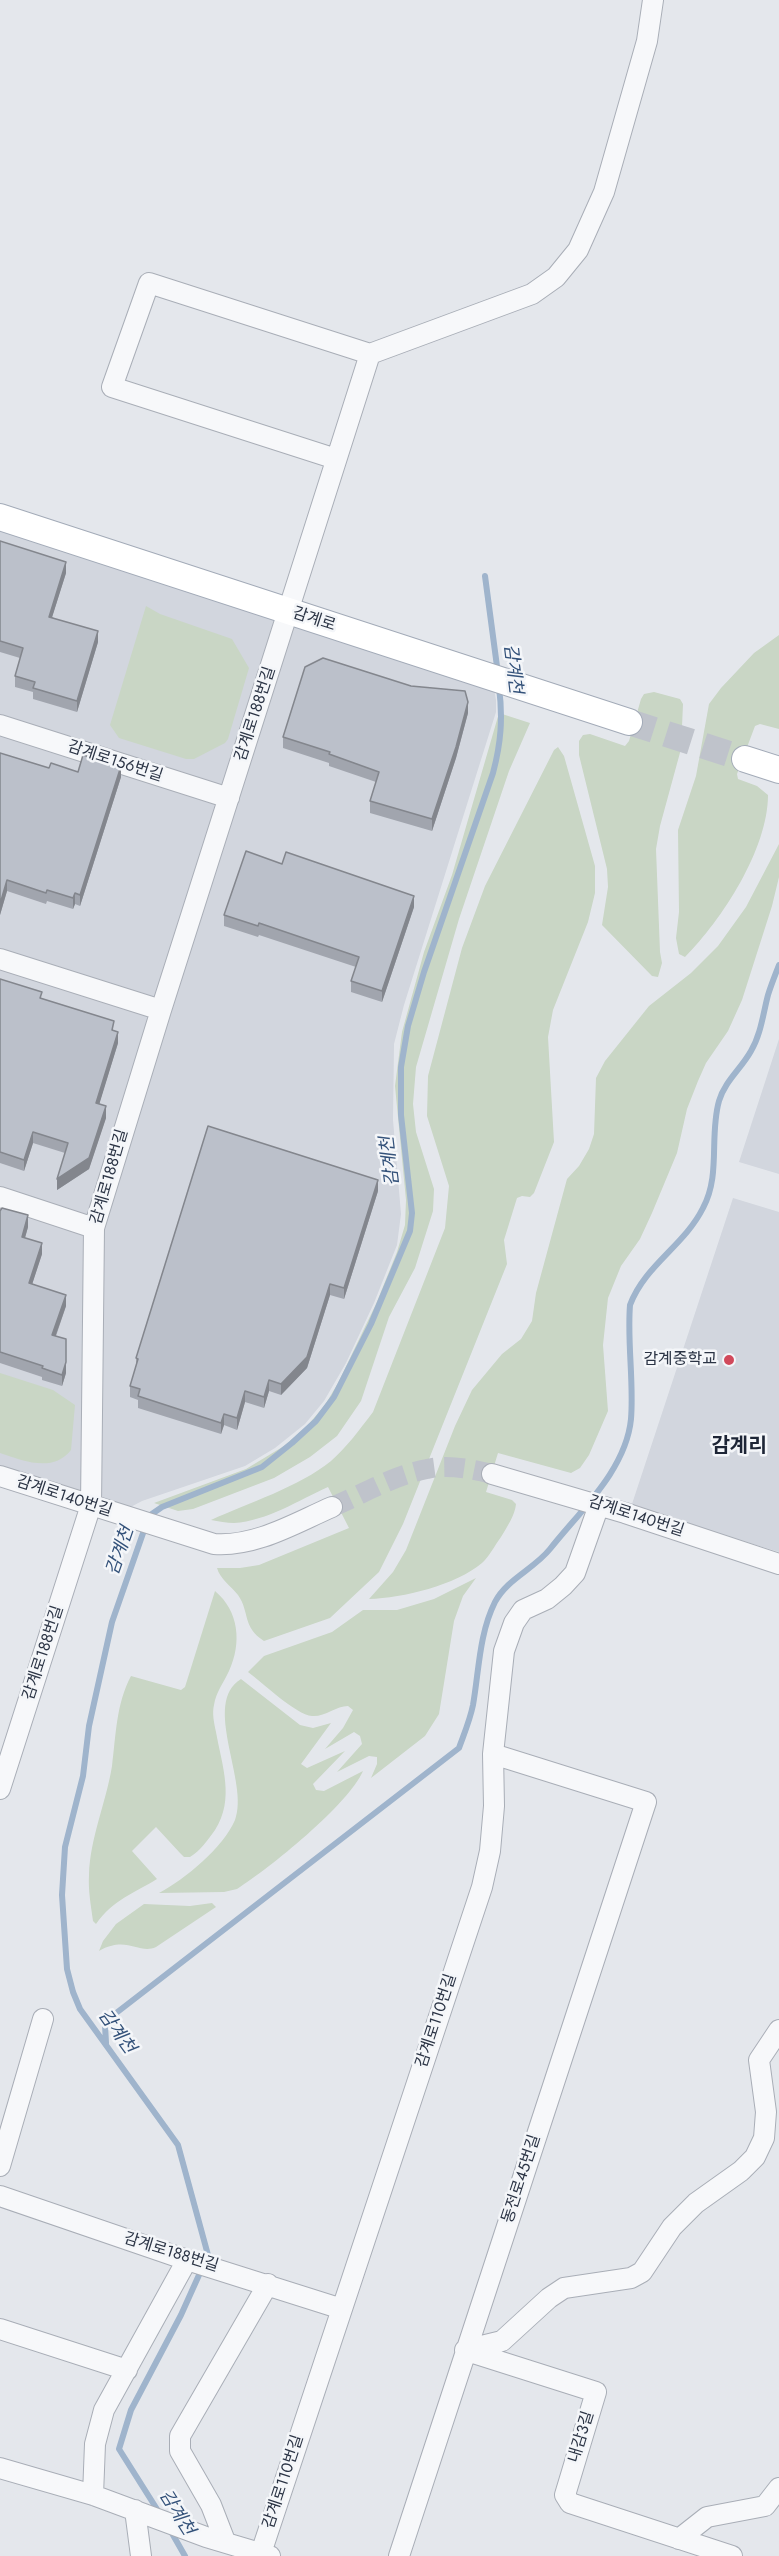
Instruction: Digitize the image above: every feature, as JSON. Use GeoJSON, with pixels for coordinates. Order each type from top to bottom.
{"type":"FeatureCollection","features":[{"type":"Feature","properties":{"kind":"main road","name":"감계로"},"geometry":{"type":"LineString","coordinates":[[0,517],[628,722]]}},
{"type":"Feature","properties":{"kind":"main road"},"geometry":{"type":"LineString","coordinates":[[745,759],[779,770]]}},
{"type":"Feature","properties":{"kind":"street"},"geometry":{"type":"LineString","coordinates":[[336,459],[112,387],[149,283],[370,354],[532,294],[556,277],[578,250],[604,192],[647,41],[653,0]]}},
{"type":"Feature","properties":{"kind":"street","name":"감계로188번길"},"geometry":{"type":"LineString","coordinates":[[0,1789],[91,1505],[94,1228],[160,1010],[370,354]]}},
{"type":"Feature","properties":{"kind":"street","name":"감계로156번길"},"geometry":{"type":"LineString","coordinates":[[0,725],[229,798]]}},
{"type":"Feature","properties":{"kind":"street"},"geometry":{"type":"LineString","coordinates":[[0,959],[160,1010]]}},
{"type":"Feature","properties":{"kind":"street"},"geometry":{"type":"LineString","coordinates":[[0,1197],[94,1228]]}},
{"type":"Feature","properties":{"kind":"street","name":"감계로140번길"},"geometry":{"type":"LineString","coordinates":[[492,1474],[625,1513],[779,1564]]}},
{"type":"Feature","properties":{"kind":"street","name":"감계로140번길"},"geometry":{"type":"LineString","coordinates":[[0,1476],[199,1540],[231,1545],[251,1541],[332,1507]]}},
{"type":"Feature","properties":{"kind":"street","name":"감계로110번길"},"geometry":{"type":"LineString","coordinates":[[0,2468],[93,2495],[215,2539],[265,2554],[342,2309],[482,1887],[490,1851],[494,1806],[493,1754],[504,1652],[514,1623],[523,1610],[547,1599],[575,1573],[599,1506]]}},
{"type":"Feature","properties":{"kind":"street","name":"동전로45번길"},"geometry":{"type":"LineString","coordinates":[[399,2556],[646,1802],[493,1754]]}},
{"type":"Feature","properties":{"kind":"street"},"geometry":{"type":"LineString","coordinates":[[0,2166],[43,2019]]}},
{"type":"Feature","properties":{"kind":"street"},"geometry":{"type":"LineString","coordinates":[[465,2350],[502,2341],[549,2298],[564,2288],[631,2278],[642,2272],[672,2227],[696,2203],[741,2171],[755,2157],[764,2138],[766,2112],[759,2060],[779,2030]]}},
{"type":"Feature","properties":{"kind":"street","name":"감계로188번길"},"geometry":{"type":"LineString","coordinates":[[0,2196],[342,2309]]}},
{"type":"Feature","properties":{"kind":"street"},"geometry":{"type":"LineString","coordinates":[[93,2495],[95,2444],[104,2410],[189,2260]]}},
{"type":"Feature","properties":{"kind":"street"},"geometry":{"type":"LineString","coordinates":[[215,2539],[211,2505],[180,2451],[180,2436],[268,2284]]}},
{"type":"Feature","properties":{"kind":"street"},"geometry":{"type":"LineString","coordinates":[[0,2329],[127,2370]]}},
{"type":"Feature","properties":{"kind":"street","name":"내감3길"},"geometry":{"type":"LineString","coordinates":[[465,2350],[596,2392],[565,2494],[570,2503],[679,2539]]}},
{"type":"Feature","properties":{"kind":"street"},"geometry":{"type":"LineString","coordinates":[[679,2539],[707,2517],[765,2506],[779,2488]]}},
{"type":"Feature","properties":{"kind":"street"},"geometry":{"type":"LineString","coordinates":[[135,2510],[141,2556]]}},
{"type":"Feature","properties":{"kind":"street"},"geometry":{"type":"LineString","coordinates":[[679,2539],[732,2556]]}},
{"type":"Feature","properties":{"kind":"shaded area"},"geometry":{"type":"Polygon","coordinates":[[[0,517],[494,689],[496,700],[496,712],[404,1005],[394,1044],[393,1120],[401,1214],[397,1245],[374,1303],[346,1363],[324,1401],[305,1424],[275,1448],[245,1466],[142,1501],[127,1509],[0,1476],[0,517]]]}},
{"type":"Feature","properties":{"kind":"shaded area"},"geometry":{"type":"Polygon","coordinates":[[[779,1039],[779,1174],[739,1162],[779,1039]]]}},
{"type":"Feature","properties":{"kind":"shaded area","name":"감계중학교"},"geometry":{"type":"Polygon","coordinates":[[[733,1198],[779,1212],[779,1552],[631,1507],[733,1198]]]}},
{"type":"Feature","properties":{"kind":"green space"},"geometry":{"type":"Polygon","coordinates":[[[146,606],[160,614],[232,639],[249,668],[228,739],[225,743],[194,759],[186,759],[119,738],[110,725],[146,606]]]}},
{"type":"Feature","properties":{"kind":"green space"},"geometry":{"type":"Polygon","coordinates":[[[779,635],[779,729],[760,724],[755,726],[737,774],[738,779],[757,786],[768,795],[766,816],[760,838],[728,904],[685,957],[679,954],[676,938],[679,912],[678,830],[696,776],[709,704],[754,653],[779,635]]]}},
{"type":"Feature","properties":{"kind":"green space"},"geometry":{"type":"Polygon","coordinates":[[[654,692],[680,699],[683,704],[681,749],[656,849],[662,963],[658,977],[652,976],[602,925],[608,887],[607,869],[579,755],[579,741],[583,735],[590,734],[625,746],[629,741],[641,699],[644,694],[654,692]]]}},
{"type":"Feature","properties":{"kind":"green space"},"geometry":{"type":"Polygon","coordinates":[[[499,713],[530,723],[509,771],[459,919],[416,1067],[413,1104],[416,1132],[434,1189],[433,1211],[415,1268],[389,1317],[361,1401],[337,1436],[310,1457],[274,1478],[193,1509],[178,1511],[154,1503],[246,1469],[284,1446],[307,1426],[325,1405],[338,1383],[376,1304],[405,1225],[406,1200],[395,1086],[402,1032],[424,952],[452,875],[499,713]]]}},
{"type":"Feature","properties":{"kind":"green space"},"geometry":{"type":"Polygon","coordinates":[[[558,747],[564,756],[595,866],[595,893],[588,922],[553,1010],[548,1037],[554,1142],[534,1193],[530,1197],[517,1198],[504,1240],[507,1264],[403,1524],[379,1572],[330,1618],[264,1641],[252,1630],[242,1601],[217,1568],[259,1565],[349,1528],[328,1487],[259,1518],[234,1523],[211,1520],[289,1487],[318,1470],[342,1450],[373,1412],[445,1228],[449,1186],[427,1116],[428,1076],[462,948],[485,886],[554,750],[558,747]]]}},
{"type":"Feature","properties":{"kind":"green space"},"geometry":{"type":"Polygon","coordinates":[[[779,844],[779,877],[742,1000],[728,1031],[706,1063],[687,1109],[677,1153],[652,1213],[640,1239],[621,1266],[608,1298],[603,1345],[608,1411],[589,1455],[580,1468],[571,1473],[498,1453],[486,1492],[512,1500],[516,1504],[508,1525],[485,1560],[471,1571],[444,1584],[413,1593],[369,1599],[393,1572],[406,1550],[455,1426],[472,1390],[502,1354],[521,1339],[532,1321],[536,1293],[567,1179],[579,1166],[589,1149],[594,1134],[596,1078],[605,1061],[649,1006],[691,973],[718,946],[746,907],[779,844]]]}},
{"type":"Feature","properties":{"kind":"green space"},"geometry":{"type":"Polygon","coordinates":[[[0,1373],[53,1390],[75,1405],[71,1450],[64,1457],[56,1461],[38,1463],[0,1453],[0,1373]]]}},
{"type":"Feature","properties":{"kind":"green space"},"geometry":{"type":"Polygon","coordinates":[[[476,1578],[463,1596],[454,1621],[439,1714],[425,1736],[371,1778],[377,1764],[377,1757],[369,1756],[337,1772],[362,1744],[360,1736],[354,1732],[325,1749],[343,1728],[353,1710],[348,1706],[317,1716],[305,1714],[288,1704],[248,1672],[264,1656],[332,1632],[363,1610],[397,1610],[434,1599],[476,1578]]]}},
{"type":"Feature","properties":{"kind":"green space"},"geometry":{"type":"Polygon","coordinates":[[[215,1591],[229,1608],[237,1639],[233,1660],[216,1696],[213,1708],[226,1794],[221,1818],[207,1841],[190,1857],[184,1857],[156,1827],[132,1851],[157,1879],[117,1903],[96,1924],[93,1921],[89,1892],[90,1861],[112,1766],[122,1698],[131,1676],[181,1690],[185,1687],[215,1591]]]}},
{"type":"Feature","properties":{"kind":"green space"},"geometry":{"type":"Polygon","coordinates":[[[241,1679],[300,1725],[313,1728],[331,1723],[301,1764],[307,1768],[345,1751],[313,1784],[316,1790],[324,1791],[363,1771],[342,1801],[307,1835],[237,1889],[224,1892],[159,1893],[180,1880],[213,1852],[235,1820],[238,1804],[237,1786],[225,1724],[225,1706],[230,1690],[241,1679]]]}},
{"type":"Feature","properties":{"kind":"green space"},"geometry":{"type":"Polygon","coordinates":[[[212,1903],[216,1907],[156,1947],[144,1949],[117,1945],[99,1951],[103,1941],[116,1924],[144,1904],[190,1906],[212,1903]]]}},
{"type":"Feature","properties":{"kind":"building"},"geometry":{"type":"Polygon","coordinates":[[[0,541],[66,562],[49,617],[98,631],[77,701],[33,688],[35,682],[15,676],[23,648],[0,641],[0,541]]]}},
{"type":"Feature","properties":{"kind":"building"},"geometry":{"type":"Polygon","coordinates":[[[323,658],[411,686],[465,691],[468,702],[432,819],[370,801],[379,772],[329,754],[330,752],[283,737],[305,667],[323,658]]]}},
{"type":"Feature","properties":{"kind":"building"},"geometry":{"type":"Polygon","coordinates":[[[0,753],[49,768],[51,763],[78,772],[83,755],[121,766],[80,895],[75,893],[73,898],[47,890],[46,893],[7,880],[0,904],[0,753]]]}},
{"type":"Feature","properties":{"kind":"building"},"geometry":{"type":"Polygon","coordinates":[[[246,851],[282,864],[286,852],[414,896],[382,991],[351,981],[359,957],[259,923],[258,926],[224,915],[246,851]]]}},
{"type":"Feature","properties":{"kind":"building"},"geometry":{"type":"Polygon","coordinates":[[[0,979],[42,992],[40,998],[114,1021],[112,1030],[118,1032],[96,1103],[106,1106],[89,1158],[57,1179],[68,1143],[33,1132],[24,1160],[0,1152],[0,979]]]}},
{"type":"Feature","properties":{"kind":"building"},"geometry":{"type":"Polygon","coordinates":[[[208,1126],[378,1180],[344,1288],[330,1284],[307,1357],[281,1384],[269,1380],[264,1397],[245,1391],[237,1418],[224,1414],[221,1423],[138,1396],[140,1389],[130,1386],[138,1359],[136,1358],[208,1126]]]}},
{"type":"Feature","properties":{"kind":"building"},"geometry":{"type":"Polygon","coordinates":[[[2,1208],[28,1215],[22,1237],[42,1243],[29,1283],[66,1295],[52,1335],[66,1339],[66,1362],[62,1375],[42,1368],[43,1366],[0,1352],[0,1211],[2,1208]]]}},
{"type":"Feature","properties":{"kind":"waterway","name":"감계천"},"geometry":{"type":"LineString","coordinates":[[485,576],[498,674]]}},
{"type":"Feature","properties":{"kind":"waterway","name":"감계천"},"geometry":{"type":"LineString","coordinates":[[160,2514],[119,2449],[131,2410],[181,2315],[208,2255],[178,2145],[80,2009],[73,1992],[67,1969],[62,1895],[65,1847],[83,1776],[89,1726],[112,1622],[149,1516],[162,1507],[262,1467],[316,1421],[334,1397],[371,1324],[410,1231],[412,1213],[401,1115],[401,1067],[408,1026],[424,972],[493,773],[500,730],[499,687]]}},
{"type":"Feature","properties":{"kind":"waterway"},"geometry":{"type":"LineString","coordinates":[[106,2043],[105,2025],[111,2017],[459,1748],[472,1711],[483,1640],[495,1602],[513,1580],[544,1556],[600,1489],[611,1473],[627,1438],[631,1419],[632,1390],[630,1305],[645,1278],[686,1234],[703,1208],[712,1182],[716,1114],[719,1101],[725,1087],[754,1044],[779,965]]}},
{"type":"Feature","properties":{"kind":"waterway","name":"감계천"},"geometry":{"type":"LineString","coordinates":[[169,2528],[185,2556]]}},
{"type":"Feature","properties":{"kind":"tunnel"},"geometry":{"type":"LineString","coordinates":[[629,722],[745,759]]}},
{"type":"Feature","properties":{"kind":"tunnel"},"geometry":{"type":"LineString","coordinates":[[332,1507],[391,1480],[427,1469],[451,1467],[492,1474]]}},
{"type":"Feature","properties":{"kind":"place","name":"감계중학교"},"geometry":{"type":"Point","coordinates":[729,1360]}},
{"type":"Feature","properties":{"kind":"district","name":"감계리"},"geometry":{"type":"Point","coordinates":[739,1447]}}]}
